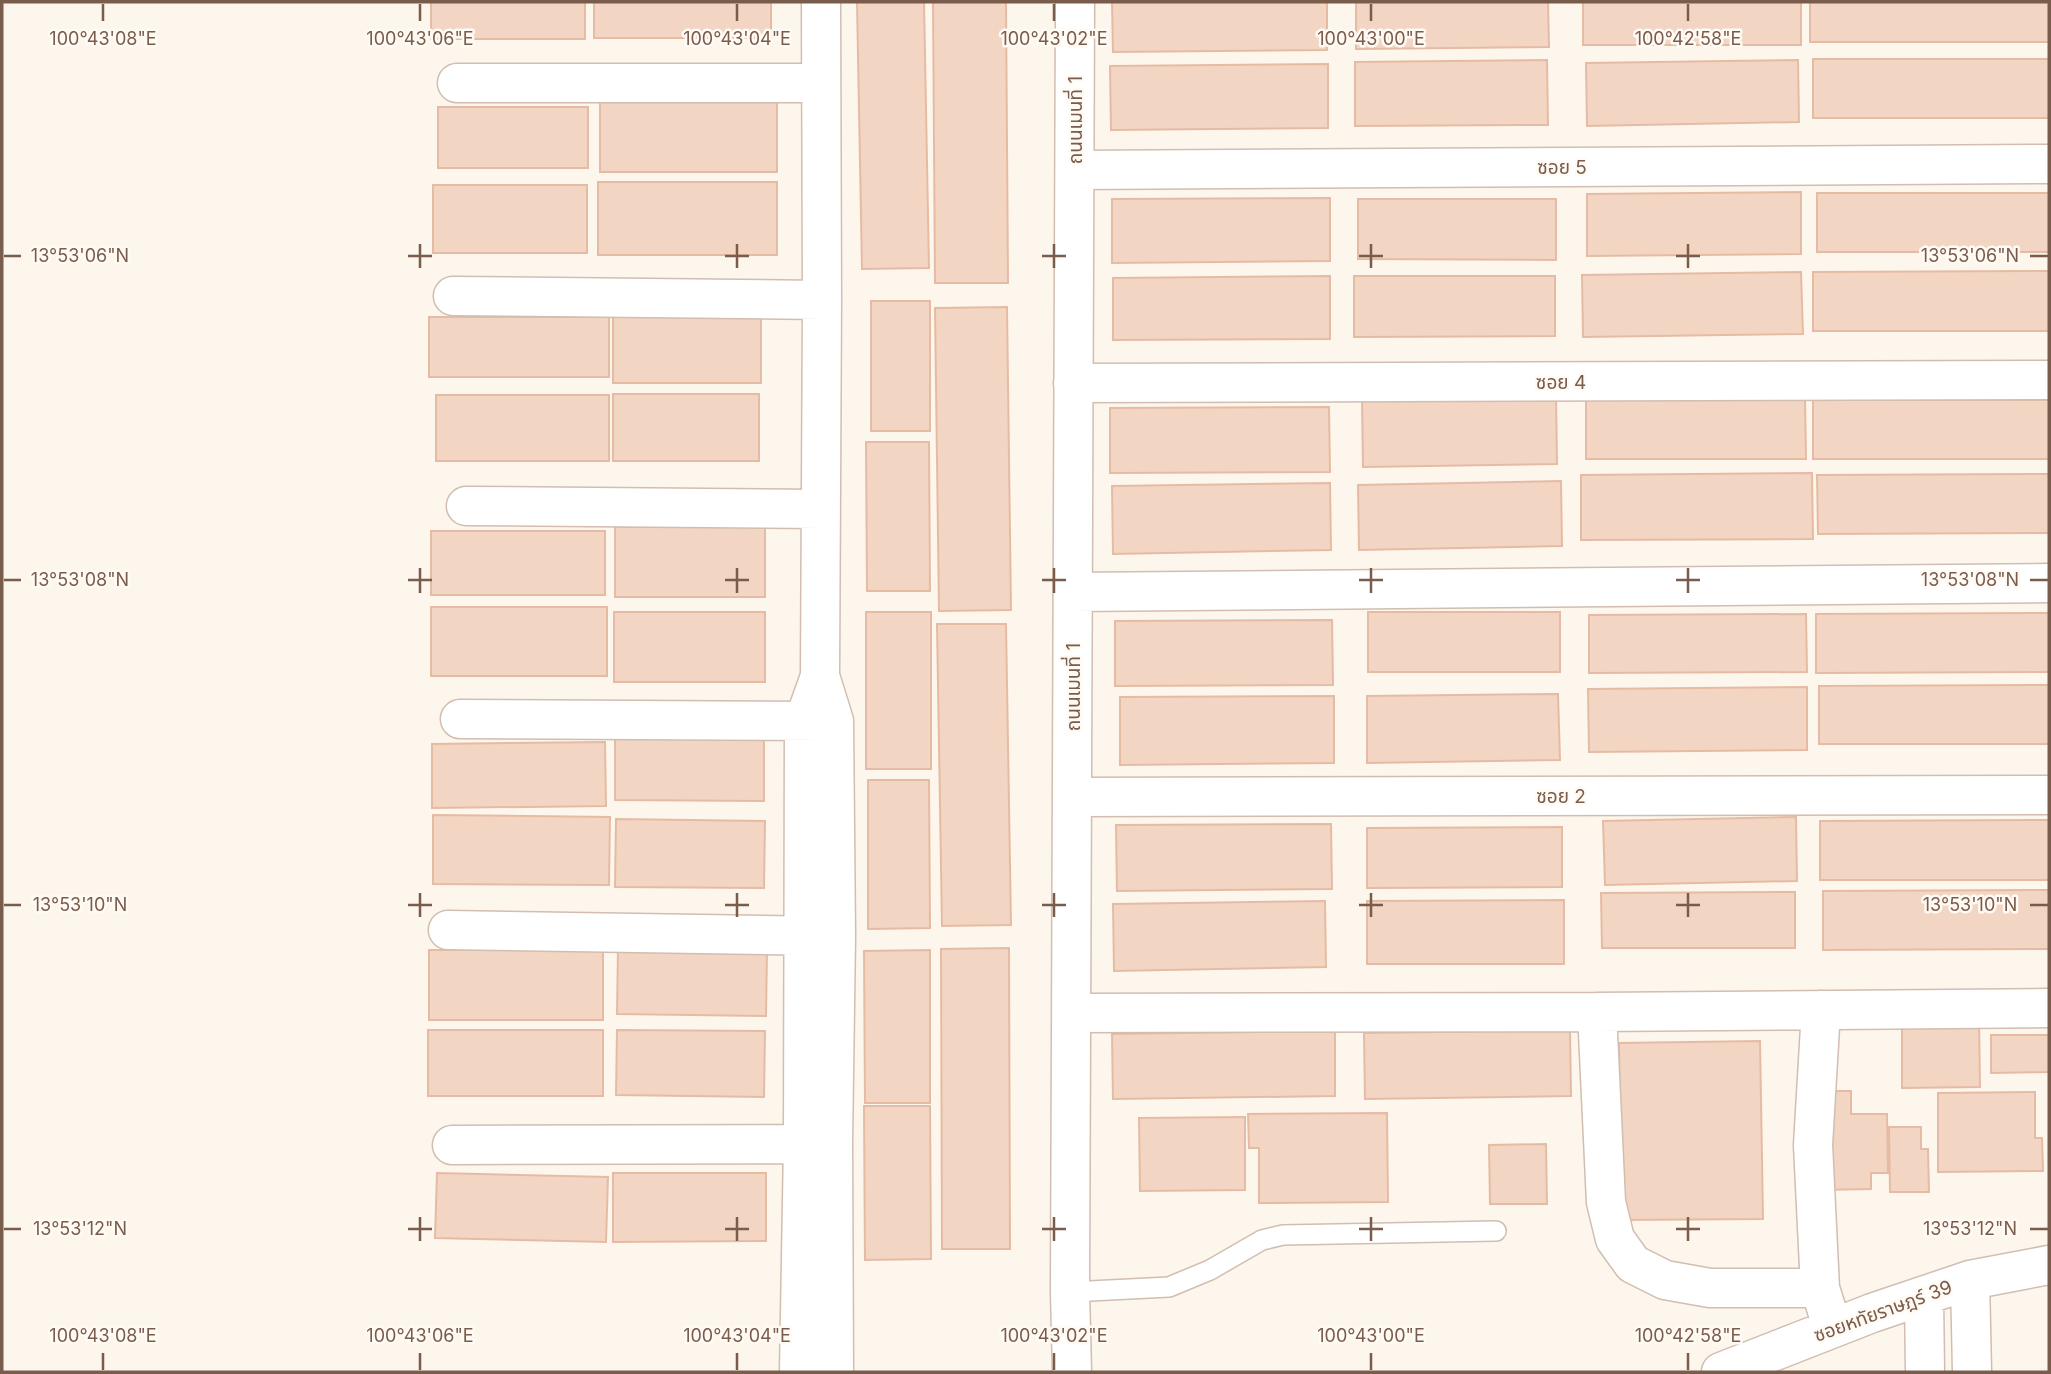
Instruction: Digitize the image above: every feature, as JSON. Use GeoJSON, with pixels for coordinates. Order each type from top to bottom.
{"type":"FeatureCollection","features":[{"type":"Feature","properties":{"kind":"street"},"geometry":{"type":"LineString","coordinates":[[799,1372],[818,1144],[821,2]]}},
{"type":"Feature","properties":{"kind":"street","name":"ถนนเมนที่ 1"},"geometry":{"type":"LineString","coordinates":[[1072,1372],[1070,1292],[1075,2]]}},
{"type":"Feature","properties":{"kind":"street"},"geometry":{"type":"LineString","coordinates":[[457,83],[821,83]]}},
{"type":"Feature","properties":{"kind":"street","name":"ซอย 5"},"geometry":{"type":"LineString","coordinates":[[1075,170],[2049,164]]}},
{"type":"Feature","properties":{"kind":"street"},"geometry":{"type":"LineString","coordinates":[[453,296],[822,300]]}},
{"type":"Feature","properties":{"kind":"street","name":"ซอย 4"},"geometry":{"type":"LineString","coordinates":[[1073,383],[2049,380]]}},
{"type":"Feature","properties":{"kind":"street"},"geometry":{"type":"LineString","coordinates":[[466,506],[821,509]]}},
{"type":"Feature","properties":{"kind":"street"},"geometry":{"type":"LineString","coordinates":[[1073,592],[2049,583]]}},
{"type":"Feature","properties":{"kind":"street"},"geometry":{"type":"LineString","coordinates":[[460,719],[819,721]]}},
{"type":"Feature","properties":{"kind":"street","name":"ซอย 2"},"geometry":{"type":"LineString","coordinates":[[1072,797],[2049,795]]}},
{"type":"Feature","properties":{"kind":"street"},"geometry":{"type":"LineString","coordinates":[[448,930],[820,935]]}},
{"type":"Feature","properties":{"kind":"street"},"geometry":{"type":"LineString","coordinates":[[1071,1013],[2049,1008]]}},
{"type":"Feature","properties":{"kind":"street"},"geometry":{"type":"LineString","coordinates":[[1821,1010],[1813,1145],[1820,1288],[1832,1329]]}},
{"type":"Feature","properties":{"kind":"street"},"geometry":{"type":"LineString","coordinates":[[1597,1012],[1606,1202],[1615,1239],[1633,1264],[1665,1280],[1710,1288],[1820,1288]]}},
{"type":"Feature","properties":{"kind":"street"},"geometry":{"type":"LineString","coordinates":[[452,1145],[818,1144]]}},
{"type":"Feature","properties":{"kind":"street"},"geometry":{"type":"LineString","coordinates":[[818,1144],[834,1372]]}},
{"type":"Feature","properties":{"kind":"street","name":"ซอยหทัยราษฎร์ 39"},"geometry":{"type":"LineString","coordinates":[[1721,1372],[1970,1280],[2049,1265]]}},
{"type":"Feature","properties":{"kind":"street"},"geometry":{"type":"LineString","coordinates":[[1970,1280],[1972,1372]]}},
{"type":"Feature","properties":{"kind":"street"},"geometry":{"type":"LineString","coordinates":[[1924,1296],[1925,1372]]}},
{"type":"Feature","properties":{"kind":"lane"},"geometry":{"type":"LineString","coordinates":[[1070,1292],[1169,1287],[1210,1270],[1262,1240],[1283,1235],[1496,1231]]}},
{"type":"Feature","properties":{"kind":"building"},"geometry":{"type":"Polygon","coordinates":[[[431,2],[585,2],[585,39],[431,39],[431,2]]]}},
{"type":"Feature","properties":{"kind":"building"},"geometry":{"type":"Polygon","coordinates":[[[594,2],[771,2],[771,38],[594,38],[594,2]]]}},
{"type":"Feature","properties":{"kind":"building"},"geometry":{"type":"Polygon","coordinates":[[[857,2],[924,2],[929,268],[862,269],[857,2]]]}},
{"type":"Feature","properties":{"kind":"building"},"geometry":{"type":"Polygon","coordinates":[[[933,2],[1006,2],[1008,283],[935,283],[933,2]]]}},
{"type":"Feature","properties":{"kind":"building"},"geometry":{"type":"Polygon","coordinates":[[[1112,2],[1327,2],[1327,50],[1113,52],[1112,2]]]}},
{"type":"Feature","properties":{"kind":"building"},"geometry":{"type":"Polygon","coordinates":[[[1356,2],[1548,2],[1549,47],[1356,49],[1356,2]]]}},
{"type":"Feature","properties":{"kind":"building"},"geometry":{"type":"Polygon","coordinates":[[[1583,2],[1801,2],[1801,45],[1583,45],[1583,2]]]}},
{"type":"Feature","properties":{"kind":"building"},"geometry":{"type":"Polygon","coordinates":[[[1810,2],[2049,2],[2049,42],[1810,42],[1810,2]]]}},
{"type":"Feature","properties":{"kind":"building"},"geometry":{"type":"Polygon","coordinates":[[[1813,59],[2049,59],[2049,118],[1813,118],[1813,59]]]}},
{"type":"Feature","properties":{"kind":"building"},"geometry":{"type":"Polygon","coordinates":[[[1547,60],[1548,125],[1355,126],[1355,62],[1547,60]]]}},
{"type":"Feature","properties":{"kind":"building"},"geometry":{"type":"Polygon","coordinates":[[[1798,60],[1799,122],[1587,126],[1586,63],[1798,60]]]}},
{"type":"Feature","properties":{"kind":"building"},"geometry":{"type":"Polygon","coordinates":[[[1328,64],[1328,128],[1111,130],[1110,66],[1328,64]]]}},
{"type":"Feature","properties":{"kind":"building"},"geometry":{"type":"Polygon","coordinates":[[[600,99],[777,99],[777,172],[600,172],[600,99]]]}},
{"type":"Feature","properties":{"kind":"building"},"geometry":{"type":"Polygon","coordinates":[[[438,107],[588,107],[588,168],[438,168],[438,107]]]}},
{"type":"Feature","properties":{"kind":"building"},"geometry":{"type":"Polygon","coordinates":[[[598,182],[777,182],[777,255],[598,255],[598,182]]]}},
{"type":"Feature","properties":{"kind":"building"},"geometry":{"type":"Polygon","coordinates":[[[433,185],[587,185],[587,253],[433,253],[433,185]]]}},
{"type":"Feature","properties":{"kind":"building"},"geometry":{"type":"Polygon","coordinates":[[[1801,192],[1801,254],[1587,256],[1587,194],[1801,192]]]}},
{"type":"Feature","properties":{"kind":"building"},"geometry":{"type":"Polygon","coordinates":[[[1817,193],[2049,193],[2049,252],[1817,252],[1817,193]]]}},
{"type":"Feature","properties":{"kind":"building"},"geometry":{"type":"Polygon","coordinates":[[[1330,198],[1330,261],[1112,263],[1112,199],[1330,198]]]}},
{"type":"Feature","properties":{"kind":"building"},"geometry":{"type":"Polygon","coordinates":[[[1358,199],[1556,199],[1556,260],[1358,259],[1358,199]]]}},
{"type":"Feature","properties":{"kind":"building"},"geometry":{"type":"Polygon","coordinates":[[[2049,271],[2049,331],[1813,331],[1813,272],[2049,271]]]}},
{"type":"Feature","properties":{"kind":"building"},"geometry":{"type":"Polygon","coordinates":[[[1801,272],[1803,334],[1583,337],[1582,275],[1801,272]]]}},
{"type":"Feature","properties":{"kind":"building"},"geometry":{"type":"Polygon","coordinates":[[[1330,276],[1330,339],[1113,340],[1113,278],[1330,276]]]}},
{"type":"Feature","properties":{"kind":"building"},"geometry":{"type":"Polygon","coordinates":[[[1354,276],[1555,276],[1555,336],[1354,337],[1354,276]]]}},
{"type":"Feature","properties":{"kind":"building"},"geometry":{"type":"Polygon","coordinates":[[[871,301],[930,301],[930,431],[871,431],[871,301]]]}},
{"type":"Feature","properties":{"kind":"building"},"geometry":{"type":"Polygon","coordinates":[[[1007,307],[1011,610],[939,611],[935,308],[1007,307]]]}},
{"type":"Feature","properties":{"kind":"building"},"geometry":{"type":"Polygon","coordinates":[[[429,317],[609,317],[609,377],[429,377],[429,317]]]}},
{"type":"Feature","properties":{"kind":"building"},"geometry":{"type":"Polygon","coordinates":[[[613,317],[761,317],[761,383],[613,383],[613,317]]]}},
{"type":"Feature","properties":{"kind":"building"},"geometry":{"type":"Polygon","coordinates":[[[613,394],[759,394],[759,461],[613,461],[613,394]]]}},
{"type":"Feature","properties":{"kind":"building"},"geometry":{"type":"Polygon","coordinates":[[[436,395],[609,395],[609,461],[436,461],[436,395]]]}},
{"type":"Feature","properties":{"kind":"building"},"geometry":{"type":"Polygon","coordinates":[[[1556,395],[1557,464],[1363,467],[1362,398],[1556,395]]]}},
{"type":"Feature","properties":{"kind":"building"},"geometry":{"type":"Polygon","coordinates":[[[1586,398],[1805,398],[1806,459],[1586,459],[1586,398]]]}},
{"type":"Feature","properties":{"kind":"building"},"geometry":{"type":"Polygon","coordinates":[[[1813,400],[2049,400],[2049,459],[1813,459],[1813,400]]]}},
{"type":"Feature","properties":{"kind":"building"},"geometry":{"type":"Polygon","coordinates":[[[1329,407],[1330,472],[1110,473],[1110,408],[1329,407]]]}},
{"type":"Feature","properties":{"kind":"building"},"geometry":{"type":"Polygon","coordinates":[[[866,442],[929,442],[930,591],[867,591],[866,442]]]}},
{"type":"Feature","properties":{"kind":"building"},"geometry":{"type":"Polygon","coordinates":[[[1812,473],[1813,539],[1581,540],[1581,475],[1812,473]]]}},
{"type":"Feature","properties":{"kind":"building"},"geometry":{"type":"Polygon","coordinates":[[[2049,474],[2049,533],[1818,534],[1817,475],[2049,474]]]}},
{"type":"Feature","properties":{"kind":"building"},"geometry":{"type":"Polygon","coordinates":[[[1561,481],[1562,546],[1359,550],[1358,485],[1561,481]]]}},
{"type":"Feature","properties":{"kind":"building"},"geometry":{"type":"Polygon","coordinates":[[[1330,483],[1331,550],[1113,554],[1112,486],[1330,483]]]}},
{"type":"Feature","properties":{"kind":"building"},"geometry":{"type":"Polygon","coordinates":[[[615,527],[765,527],[765,597],[615,597],[615,527]]]}},
{"type":"Feature","properties":{"kind":"building"},"geometry":{"type":"Polygon","coordinates":[[[431,531],[605,531],[605,595],[431,595],[431,531]]]}},
{"type":"Feature","properties":{"kind":"building"},"geometry":{"type":"Polygon","coordinates":[[[431,607],[607,607],[607,676],[431,676],[431,607]]]}},
{"type":"Feature","properties":{"kind":"building"},"geometry":{"type":"Polygon","coordinates":[[[614,612],[765,612],[765,682],[614,682],[614,612]]]}},
{"type":"Feature","properties":{"kind":"building"},"geometry":{"type":"Polygon","coordinates":[[[866,612],[931,612],[931,769],[866,769],[866,612]]]}},
{"type":"Feature","properties":{"kind":"building"},"geometry":{"type":"Polygon","coordinates":[[[1368,612],[1560,612],[1560,672],[1368,672],[1368,612]]]}},
{"type":"Feature","properties":{"kind":"building"},"geometry":{"type":"Polygon","coordinates":[[[2049,613],[2049,672],[1816,673],[1816,614],[2049,613]]]}},
{"type":"Feature","properties":{"kind":"building"},"geometry":{"type":"Polygon","coordinates":[[[1806,614],[1807,672],[1589,673],[1589,615],[1806,614]]]}},
{"type":"Feature","properties":{"kind":"building"},"geometry":{"type":"Polygon","coordinates":[[[1332,620],[1333,685],[1115,686],[1115,621],[1332,620]]]}},
{"type":"Feature","properties":{"kind":"building"},"geometry":{"type":"Polygon","coordinates":[[[937,624],[1006,624],[1011,925],[942,926],[937,624]]]}},
{"type":"Feature","properties":{"kind":"building"},"geometry":{"type":"Polygon","coordinates":[[[2049,685],[2049,744],[1819,744],[1819,686],[2049,685]]]}},
{"type":"Feature","properties":{"kind":"building"},"geometry":{"type":"Polygon","coordinates":[[[1807,687],[1807,750],[1589,752],[1588,689],[1807,687]]]}},
{"type":"Feature","properties":{"kind":"building"},"geometry":{"type":"Polygon","coordinates":[[[1558,694],[1560,760],[1367,763],[1367,696],[1558,694]]]}},
{"type":"Feature","properties":{"kind":"building"},"geometry":{"type":"Polygon","coordinates":[[[1334,696],[1334,763],[1120,765],[1120,697],[1334,696]]]}},
{"type":"Feature","properties":{"kind":"building"},"geometry":{"type":"Polygon","coordinates":[[[615,739],[764,739],[764,801],[615,800],[615,739]]]}},
{"type":"Feature","properties":{"kind":"building"},"geometry":{"type":"Polygon","coordinates":[[[605,742],[606,806],[432,808],[432,744],[605,742]]]}},
{"type":"Feature","properties":{"kind":"building"},"geometry":{"type":"Polygon","coordinates":[[[868,780],[929,780],[930,928],[868,929],[868,780]]]}},
{"type":"Feature","properties":{"kind":"building"},"geometry":{"type":"Polygon","coordinates":[[[433,815],[610,817],[609,885],[433,884],[433,815]]]}},
{"type":"Feature","properties":{"kind":"building"},"geometry":{"type":"Polygon","coordinates":[[[1796,817],[1797,881],[1605,885],[1603,821],[1796,817]]]}},
{"type":"Feature","properties":{"kind":"building"},"geometry":{"type":"Polygon","coordinates":[[[616,819],[765,821],[764,888],[615,887],[616,819]]]}},
{"type":"Feature","properties":{"kind":"building"},"geometry":{"type":"Polygon","coordinates":[[[2049,820],[2049,880],[1820,880],[1820,821],[2049,820]]]}},
{"type":"Feature","properties":{"kind":"building"},"geometry":{"type":"Polygon","coordinates":[[[1331,824],[1332,889],[1117,891],[1116,825],[1331,824]]]}},
{"type":"Feature","properties":{"kind":"building"},"geometry":{"type":"Polygon","coordinates":[[[1562,827],[1562,887],[1367,888],[1367,828],[1562,827]]]}},
{"type":"Feature","properties":{"kind":"building"},"geometry":{"type":"Polygon","coordinates":[[[2049,890],[2049,949],[1823,950],[1823,891],[2049,890]]]}},
{"type":"Feature","properties":{"kind":"building"},"geometry":{"type":"Polygon","coordinates":[[[1795,892],[1795,948],[1602,948],[1601,893],[1795,892]]]}},
{"type":"Feature","properties":{"kind":"building"},"geometry":{"type":"Polygon","coordinates":[[[1564,900],[1564,964],[1367,964],[1367,901],[1564,900]]]}},
{"type":"Feature","properties":{"kind":"building"},"geometry":{"type":"Polygon","coordinates":[[[1325,901],[1326,967],[1114,971],[1113,904],[1325,901]]]}},
{"type":"Feature","properties":{"kind":"building"},"geometry":{"type":"Polygon","coordinates":[[[618,948],[767,950],[766,1016],[617,1014],[618,948]]]}},
{"type":"Feature","properties":{"kind":"building"},"geometry":{"type":"Polygon","coordinates":[[[1009,948],[1010,1249],[942,1249],[941,949],[1009,948]]]}},
{"type":"Feature","properties":{"kind":"building"},"geometry":{"type":"Polygon","coordinates":[[[429,950],[603,950],[603,1020],[429,1020],[429,950]]]}},
{"type":"Feature","properties":{"kind":"building"},"geometry":{"type":"Polygon","coordinates":[[[930,950],[930,1103],[865,1103],[864,951],[930,950]]]}},
{"type":"Feature","properties":{"kind":"building"},"geometry":{"type":"Polygon","coordinates":[[[1979,1017],[1980,1087],[1902,1088],[1902,1018],[1979,1017]]]}},
{"type":"Feature","properties":{"kind":"building"},"geometry":{"type":"Polygon","coordinates":[[[428,1030],[603,1030],[603,1096],[428,1096],[428,1030]]]}},
{"type":"Feature","properties":{"kind":"building"},"geometry":{"type":"Polygon","coordinates":[[[617,1030],[765,1031],[764,1097],[616,1095],[617,1030]]]}},
{"type":"Feature","properties":{"kind":"building"},"geometry":{"type":"Polygon","coordinates":[[[1570,1030],[1571,1096],[1365,1099],[1364,1033],[1570,1030]]]}},
{"type":"Feature","properties":{"kind":"building"},"geometry":{"type":"Polygon","coordinates":[[[1335,1031],[1335,1096],[1113,1099],[1112,1034],[1335,1031]]]}},
{"type":"Feature","properties":{"kind":"building"},"geometry":{"type":"Polygon","coordinates":[[[1991,1035],[2049,1035],[2049,1072],[1991,1073],[1991,1035]]]}},
{"type":"Feature","properties":{"kind":"building"},"geometry":{"type":"Polygon","coordinates":[[[1760,1041],[1763,1219],[1621,1220],[1619,1043],[1760,1041]]]}},
{"type":"Feature","properties":{"kind":"building"},"geometry":{"type":"Polygon","coordinates":[[[1820,1091],[1851,1091],[1851,1114],[1887,1114],[1888,1173],[1871,1173],[1871,1189],[1821,1190],[1820,1091]]]}},
{"type":"Feature","properties":{"kind":"building"},"geometry":{"type":"Polygon","coordinates":[[[2035,1092],[2035,1138],[2042,1138],[2043,1171],[1938,1172],[1938,1093],[2035,1092]]]}},
{"type":"Feature","properties":{"kind":"building"},"geometry":{"type":"Polygon","coordinates":[[[864,1106],[930,1106],[931,1259],[865,1260],[864,1106]]]}},
{"type":"Feature","properties":{"kind":"building"},"geometry":{"type":"Polygon","coordinates":[[[1387,1113],[1388,1202],[1259,1203],[1259,1148],[1249,1148],[1248,1114],[1387,1113]]]}},
{"type":"Feature","properties":{"kind":"building"},"geometry":{"type":"Polygon","coordinates":[[[1245,1117],[1245,1190],[1140,1191],[1139,1118],[1245,1117]]]}},
{"type":"Feature","properties":{"kind":"building"},"geometry":{"type":"Polygon","coordinates":[[[1889,1127],[1921,1127],[1921,1149],[1928,1149],[1929,1192],[1890,1192],[1889,1127]]]}},
{"type":"Feature","properties":{"kind":"building"},"geometry":{"type":"Polygon","coordinates":[[[1546,1144],[1547,1204],[1490,1204],[1489,1145],[1546,1144]]]}},
{"type":"Feature","properties":{"kind":"building"},"geometry":{"type":"Polygon","coordinates":[[[437,1173],[608,1177],[606,1242],[435,1238],[437,1173]]]}},
{"type":"Feature","properties":{"kind":"building"},"geometry":{"type":"Polygon","coordinates":[[[613,1173],[766,1173],[766,1241],[613,1242],[613,1173]]]}}]}
